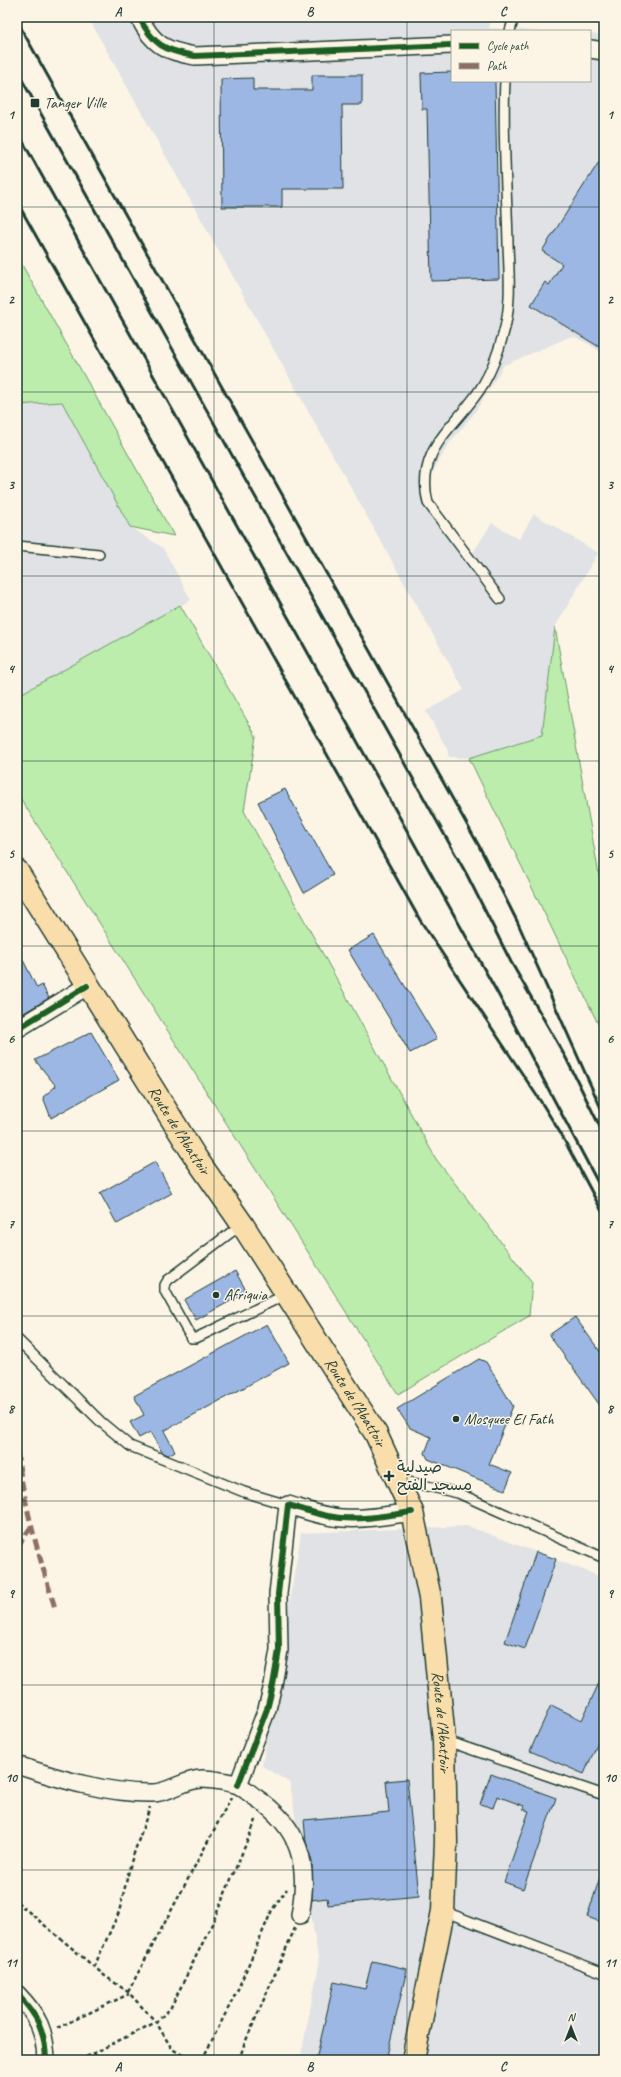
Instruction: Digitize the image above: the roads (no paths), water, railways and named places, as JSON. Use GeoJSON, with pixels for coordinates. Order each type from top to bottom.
{"type":"FeatureCollection","features":[{"type":"Feature","properties":{"kind":"main road","name":"Route de l’Abattoir"},"geometry":{"type":"LineString","coordinates":[[17,871],[87,986],[196,1158],[242,1224],[285,1295],[313,1334],[376,1434],[412,1512],[430,1598],[444,1740],[446,1842],[443,1911],[413,2060]]}},
{"type":"Feature","properties":{"kind":"street"},"geometry":{"type":"LineString","coordinates":[[139,17],[147,32],[156,42],[172,52],[195,56],[451,45]]}},
{"type":"Feature","properties":{"kind":"street"},"geometry":{"type":"LineString","coordinates":[[591,49],[604,51]]}},
{"type":"Feature","properties":{"kind":"street"},"geometry":{"type":"LineString","coordinates":[[17,1029],[87,986]]}},
{"type":"Feature","properties":{"kind":"street"},"geometry":{"type":"LineString","coordinates":[[238,1786],[267,1709],[273,1685],[279,1650],[278,1594],[288,1505],[316,1514],[341,1518],[362,1518],[412,1512]]}},
{"type":"Feature","properties":{"kind":"street"},"geometry":{"type":"LineString","coordinates":[[17,1765],[93,1787],[154,1794],[181,1784],[202,1779],[238,1786],[263,1802],[279,1816],[292,1832],[299,1848],[303,1868],[305,1893],[300,1915]]}},
{"type":"Feature","properties":{"kind":"street"},"geometry":{"type":"LineString","coordinates":[[17,1994],[37,2019],[43,2034],[46,2060]]}},
{"type":"Feature","properties":{"kind":"lane"},"geometry":{"type":"LineString","coordinates":[[510,30],[514,17]]}},
{"type":"Feature","properties":{"kind":"lane"},"geometry":{"type":"LineString","coordinates":[[500,598],[428,503],[425,490],[425,476],[427,462],[442,438],[484,382],[504,334],[509,288],[505,82]]}},
{"type":"Feature","properties":{"kind":"lane"},"geometry":{"type":"LineString","coordinates":[[17,546],[99,554]]}},
{"type":"Feature","properties":{"kind":"lane"},"geometry":{"type":"LineString","coordinates":[[242,1224],[168,1280],[165,1285],[165,1291],[191,1338],[196,1338],[285,1295]]}},
{"type":"Feature","properties":{"kind":"lane"},"geometry":{"type":"LineString","coordinates":[[17,1338],[101,1422],[130,1446],[244,1492],[288,1505]]}},
{"type":"Feature","properties":{"kind":"lane"},"geometry":{"type":"LineString","coordinates":[[398,1479],[458,1493],[604,1558]]}},
{"type":"Feature","properties":{"kind":"lane"},"geometry":{"type":"LineString","coordinates":[[444,1740],[604,1794]]}},
{"type":"Feature","properties":{"kind":"lane"},"geometry":{"type":"LineString","coordinates":[[443,1911],[604,1973]]}},
{"type":"Feature","properties":{"kind":"railway"},"geometry":{"type":"LineString","coordinates":[[17,21],[479,846],[517,921],[604,1115]]}},
{"type":"Feature","properties":{"kind":"railway"},"geometry":{"type":"LineString","coordinates":[[17,71],[467,875],[511,962],[566,1058],[604,1135]]}},
{"type":"Feature","properties":{"kind":"railway"},"geometry":{"type":"LineString","coordinates":[[17,131],[497,992],[604,1194]]}},
{"type":"Feature","properties":{"kind":"railway"},"geometry":{"type":"LineString","coordinates":[[17,202],[420,920],[543,1105],[561,1134],[604,1215]]}},
{"type":"Feature","properties":{"kind":"place","name":"Tanger Ville"},"geometry":{"type":"Point","coordinates":[35,103]}},
{"type":"Feature","properties":{"kind":"place","name":"Afriquia"},"geometry":{"type":"Point","coordinates":[216,1295]}},
{"type":"Feature","properties":{"kind":"place","name":"Mosquee El Fath"},"geometry":{"type":"Point","coordinates":[456,1419]}},
{"type":"Feature","properties":{"kind":"place","name":"صيدلية مسجد الفتح"},"geometry":{"type":"Point","coordinates":[389,1476]}}]}
